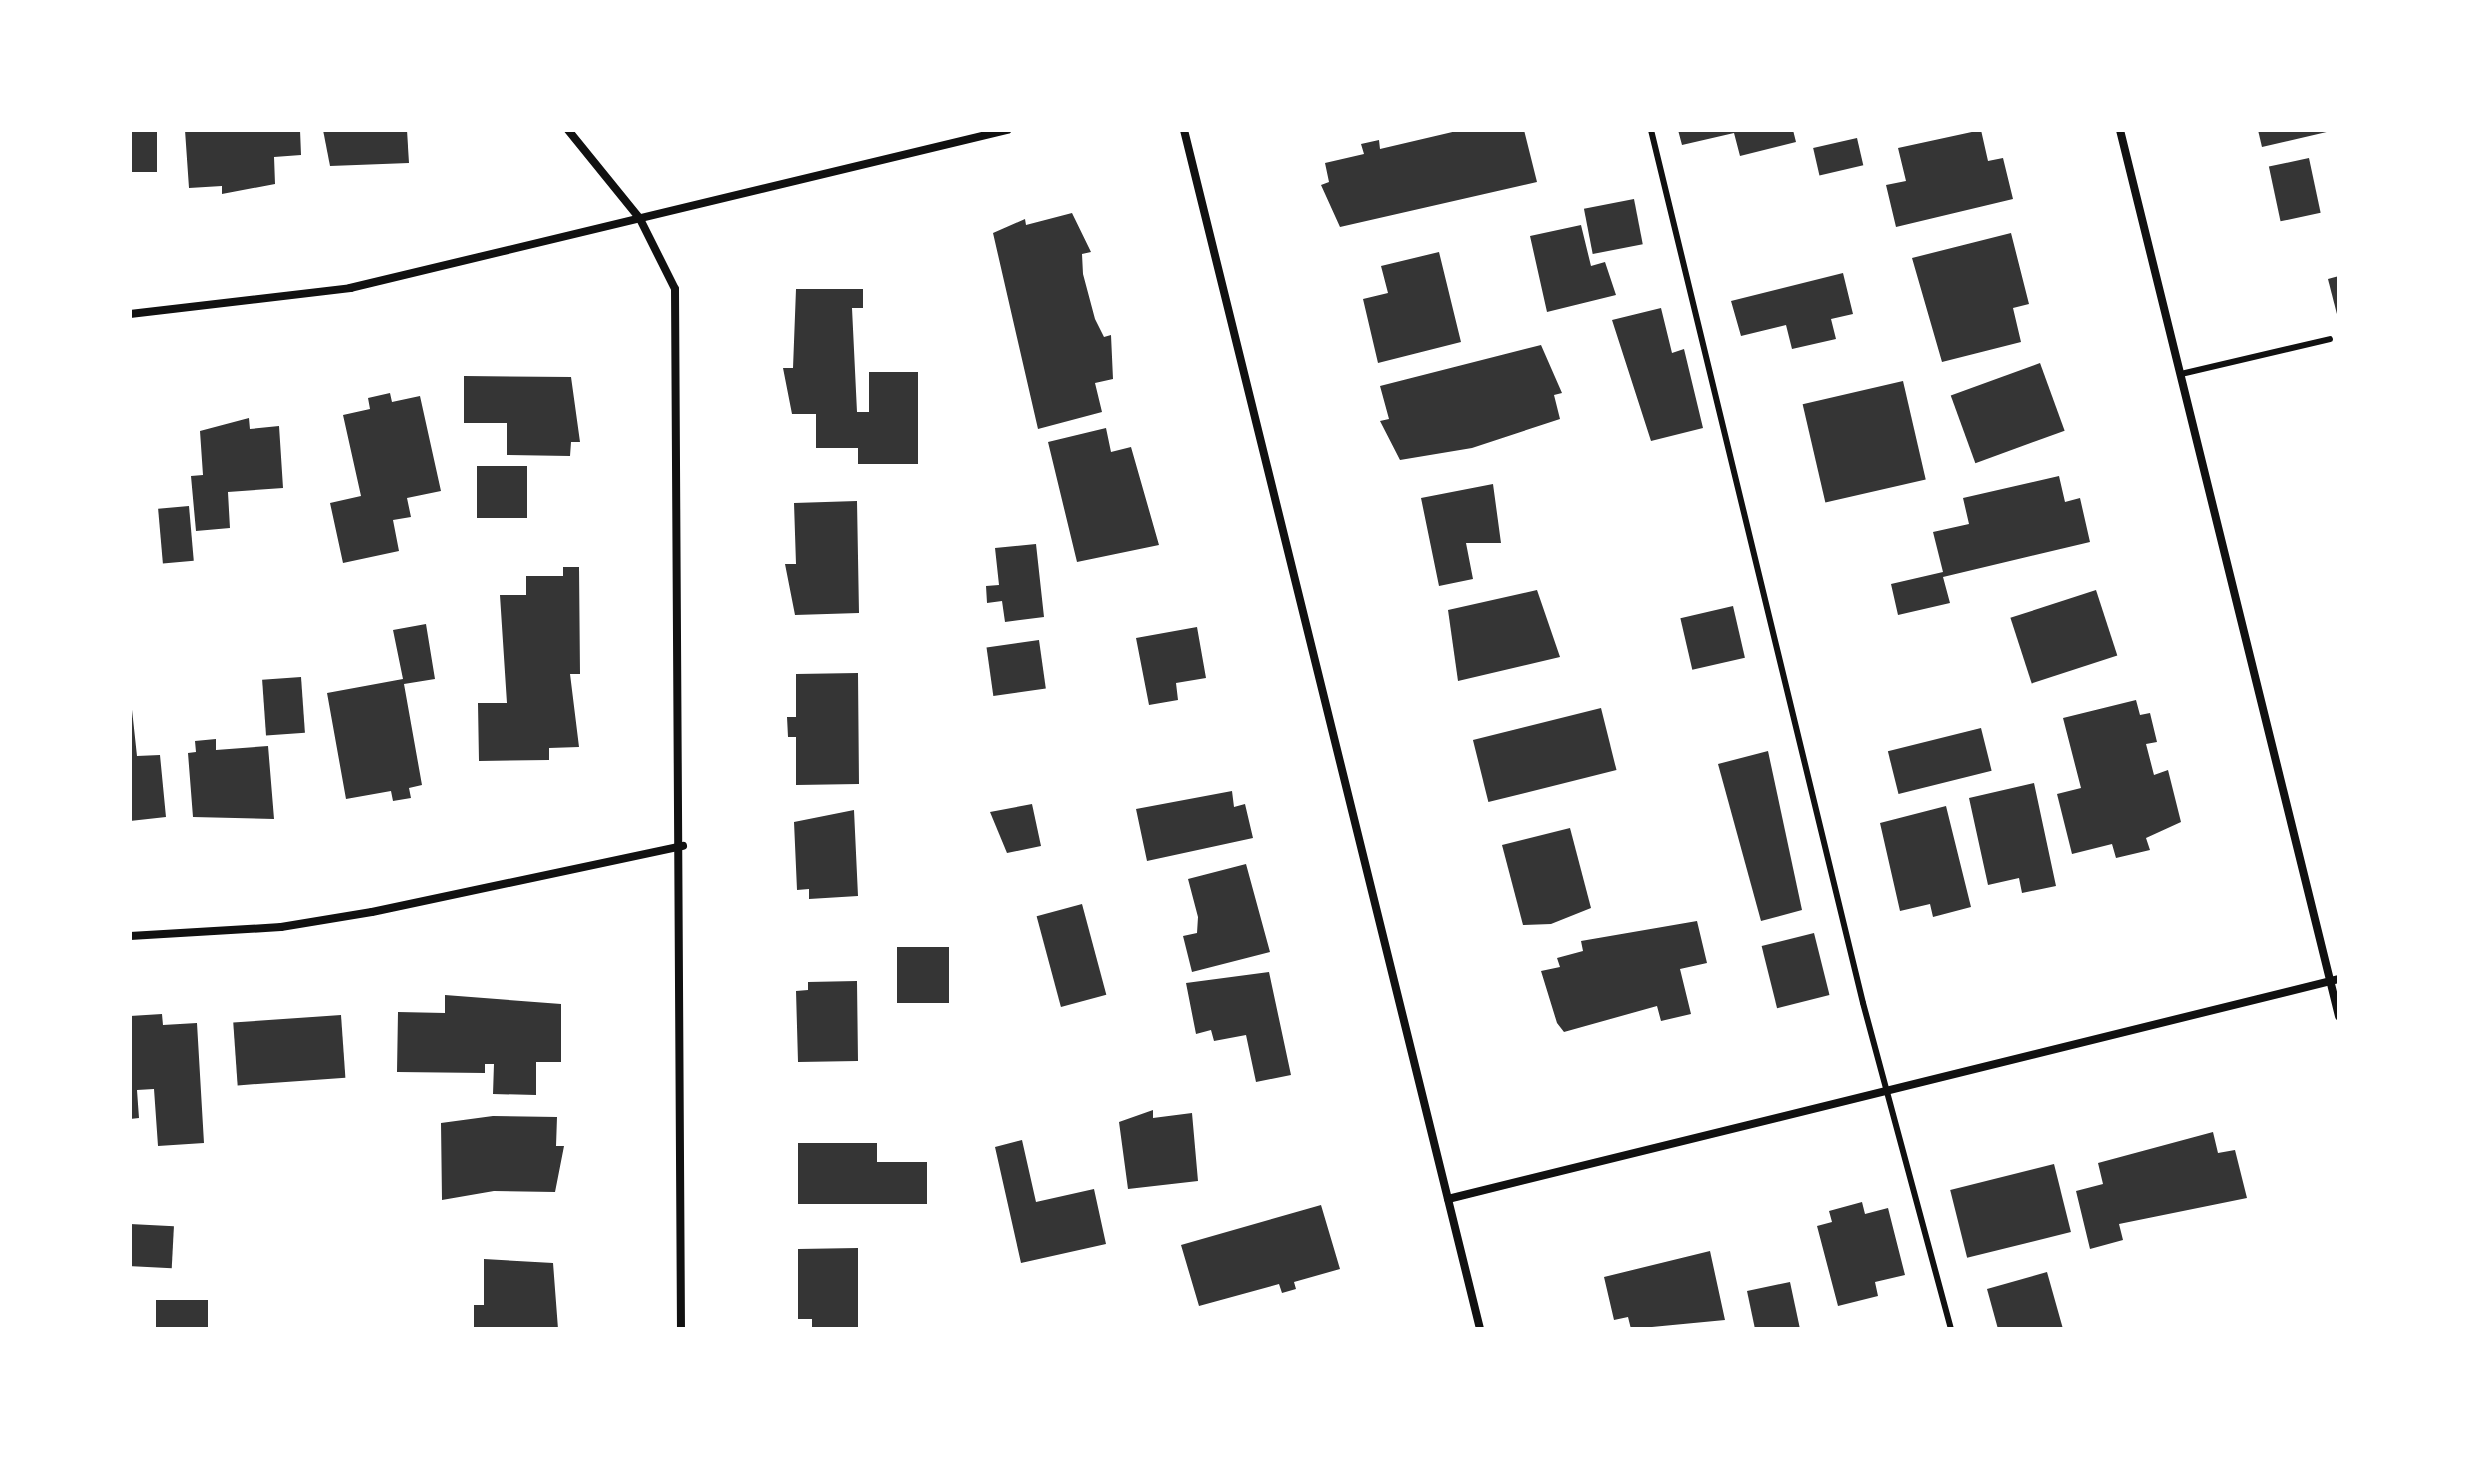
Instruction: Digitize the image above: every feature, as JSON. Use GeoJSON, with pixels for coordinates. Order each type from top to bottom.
{"type":"FeatureCollection","features":[{"type":"Feature","properties":{"kind":"street"},"geometry":{"type":"LineString","coordinates":[[568,130],[640,219],[675,289],[683,846],[681,1329]]}},
{"type":"Feature","properties":{"kind":"street"},"geometry":{"type":"LineString","coordinates":[[130,314],[350,288],[1007,130]]}},
{"type":"Feature","properties":{"kind":"street"},"geometry":{"type":"LineString","coordinates":[[1184,130],[1480,1329]]}},
{"type":"Feature","properties":{"kind":"street"},"geometry":{"type":"LineString","coordinates":[[2120,130],[2335,980],[2339,1016]]}},
{"type":"Feature","properties":{"kind":"street"},"geometry":{"type":"LineString","coordinates":[[130,936],[357,915],[683,846]]}},
{"type":"Feature","properties":{"kind":"street"},"geometry":{"type":"LineString","coordinates":[[1448,1199],[2335,980]]}},
{"type":"Feature","properties":{"kind":"lane"},"geometry":{"type":"LineString","coordinates":[[1651,130],[1886,1091],[1951,1329]]}},
{"type":"Feature","properties":{"kind":"lane"},"geometry":{"type":"LineString","coordinates":[[2181,374],[2330,339]]}},
{"type":"Feature","properties":{"kind":"building"},"geometry":{"type":"Polygon","coordinates":[[[130,130],[157,130],[157,172],[130,172],[130,130]]]}},
{"type":"Feature","properties":{"kind":"building"},"geometry":{"type":"Polygon","coordinates":[[[185,130],[300,130],[301,155],[274,157],[275,184],[222,194],[222,186],[189,188],[185,130]]]}},
{"type":"Feature","properties":{"kind":"building"},"geometry":{"type":"Polygon","coordinates":[[[323,130],[407,130],[409,163],[330,166],[323,130]]]}},
{"type":"Feature","properties":{"kind":"building"},"geometry":{"type":"Polygon","coordinates":[[[1461,130],[1524,130],[1537,182],[1340,227],[1321,185],[1329,182],[1325,163],[1364,154],[1361,144],[1379,140],[1380,149],[1461,130]]]}},
{"type":"Feature","properties":{"kind":"building"},"geometry":{"type":"Polygon","coordinates":[[[1678,130],[1793,130],[1796,142],[1740,156],[1734,133],[1682,145],[1678,130]]]}},
{"type":"Feature","properties":{"kind":"building"},"geometry":{"type":"Polygon","coordinates":[[[1981,130],[1988,161],[2003,158],[2013,199],[1896,227],[1886,185],[1906,181],[1898,148],[1981,130]]]}},
{"type":"Feature","properties":{"kind":"building"},"geometry":{"type":"Polygon","coordinates":[[[2258,130],[2331,130],[2331,131],[2262,147],[2258,130]]]}},
{"type":"Feature","properties":{"kind":"building"},"geometry":{"type":"Polygon","coordinates":[[[1857,138],[1863,165],[1819,175],[1813,148],[1857,138]]]}},
{"type":"Feature","properties":{"kind":"building"},"geometry":{"type":"Polygon","coordinates":[[[2309,158],[2321,213],[2281,221],[2269,167],[2309,158]]]}},
{"type":"Feature","properties":{"kind":"building"},"geometry":{"type":"Polygon","coordinates":[[[1634,199],[1643,244],[1593,254],[1584,209],[1634,199]]]}},
{"type":"Feature","properties":{"kind":"building"},"geometry":{"type":"Polygon","coordinates":[[[1072,213],[1091,252],[1082,254],[1083,274],[1095,319],[1104,337],[1111,335],[1113,379],[1095,383],[1102,412],[1038,429],[993,233],[1025,219],[1026,225],[1072,213]]]}},
{"type":"Feature","properties":{"kind":"building"},"geometry":{"type":"Polygon","coordinates":[[[1581,225],[1591,266],[1605,262],[1616,295],[1547,312],[1530,236],[1581,225]]]}},
{"type":"Feature","properties":{"kind":"building"},"geometry":{"type":"Polygon","coordinates":[[[2011,233],[2029,304],[2013,308],[2021,342],[1942,362],[1912,258],[2011,233]]]}},
{"type":"Feature","properties":{"kind":"building"},"geometry":{"type":"Polygon","coordinates":[[[1439,252],[1461,342],[1378,363],[1363,299],[1388,293],[1381,266],[1439,252]]]}},
{"type":"Feature","properties":{"kind":"building"},"geometry":{"type":"Polygon","coordinates":[[[1843,273],[1853,314],[1831,319],[1836,339],[1792,349],[1786,325],[1741,336],[1731,301],[1843,273]]]}},
{"type":"Feature","properties":{"kind":"building"},"geometry":{"type":"Polygon","coordinates":[[[2339,276],[2339,317],[2338,318],[2328,279],[2339,276]]]}},
{"type":"Feature","properties":{"kind":"building"},"geometry":{"type":"Polygon","coordinates":[[[796,289],[863,289],[863,308],[852,308],[857,412],[869,412],[869,372],[918,372],[918,464],[858,464],[858,448],[816,448],[816,414],[792,414],[783,368],[793,368],[796,289]]]}},
{"type":"Feature","properties":{"kind":"building"},"geometry":{"type":"Polygon","coordinates":[[[1661,308],[1672,353],[1684,349],[1703,428],[1651,441],[1612,320],[1661,308]]]}},
{"type":"Feature","properties":{"kind":"building"},"geometry":{"type":"Polygon","coordinates":[[[1541,345],[1562,393],[1554,395],[1560,419],[1472,448],[1400,460],[1380,421],[1389,419],[1380,386],[1541,345]]]}},
{"type":"Feature","properties":{"kind":"building"},"geometry":{"type":"Polygon","coordinates":[[[2040,363],[2065,431],[1975,463],[1951,395],[2040,363]]]}},
{"type":"Feature","properties":{"kind":"building"},"geometry":{"type":"Polygon","coordinates":[[[464,376],[571,377],[580,442],[571,442],[570,456],[507,455],[507,423],[464,423],[464,376]]]}},
{"type":"Feature","properties":{"kind":"building"},"geometry":{"type":"Polygon","coordinates":[[[1903,381],[1926,479],[1825,503],[1803,404],[1903,381]]]}},
{"type":"Feature","properties":{"kind":"building"},"geometry":{"type":"Polygon","coordinates":[[[390,393],[392,402],[420,396],[441,491],[407,498],[411,517],[393,520],[399,551],[343,563],[330,503],[361,496],[343,415],[370,409],[368,398],[390,393]]]}},
{"type":"Feature","properties":{"kind":"building"},"geometry":{"type":"Polygon","coordinates":[[[249,418],[250,429],[279,426],[283,488],[228,492],[230,528],[196,531],[191,476],[203,475],[200,431],[249,418]]]}},
{"type":"Feature","properties":{"kind":"building"},"geometry":{"type":"Polygon","coordinates":[[[1106,428],[1111,452],[1131,447],[1159,545],[1077,562],[1048,442],[1106,428]]]}},
{"type":"Feature","properties":{"kind":"building"},"geometry":{"type":"Polygon","coordinates":[[[477,466],[527,466],[527,518],[477,518],[477,466]]]}},
{"type":"Feature","properties":{"kind":"building"},"geometry":{"type":"Polygon","coordinates":[[[2059,476],[2065,502],[2080,498],[2090,542],[1943,577],[1950,603],[1898,615],[1891,584],[1943,572],[1933,532],[1969,524],[1963,498],[2059,476]]]}},
{"type":"Feature","properties":{"kind":"building"},"geometry":{"type":"Polygon","coordinates":[[[1493,484],[1501,543],[1466,543],[1473,579],[1439,586],[1421,498],[1493,484]]]}},
{"type":"Feature","properties":{"kind":"building"},"geometry":{"type":"Polygon","coordinates":[[[857,501],[859,613],[795,615],[785,564],[796,564],[794,503],[857,501]]]}},
{"type":"Feature","properties":{"kind":"building"},"geometry":{"type":"Polygon","coordinates":[[[189,506],[194,561],[163,563],[158,509],[189,506]]]}},
{"type":"Feature","properties":{"kind":"building"},"geometry":{"type":"Polygon","coordinates":[[[1036,544],[1044,617],[1005,622],[1002,601],[987,603],[986,586],[999,585],[995,548],[1036,544]]]}},
{"type":"Feature","properties":{"kind":"building"},"geometry":{"type":"Polygon","coordinates":[[[563,567],[579,567],[580,674],[570,674],[579,747],[549,748],[549,760],[479,761],[478,703],[507,703],[500,595],[526,595],[526,576],[563,576],[563,567]]]}},
{"type":"Feature","properties":{"kind":"building"},"geometry":{"type":"Polygon","coordinates":[[[1537,590],[1560,657],[1458,681],[1448,610],[1537,590]]]}},
{"type":"Feature","properties":{"kind":"building"},"geometry":{"type":"Polygon","coordinates":[[[2096,590],[2117,656],[2032,683],[2010,618],[2096,590]]]}},
{"type":"Feature","properties":{"kind":"building"},"geometry":{"type":"Polygon","coordinates":[[[1733,606],[1745,658],[1692,670],[1680,618],[1733,606]]]}},
{"type":"Feature","properties":{"kind":"building"},"geometry":{"type":"Polygon","coordinates":[[[426,624],[435,679],[404,684],[422,785],[409,788],[411,798],[393,801],[391,791],[346,799],[327,693],[403,679],[393,630],[426,624]]]}},
{"type":"Feature","properties":{"kind":"building"},"geometry":{"type":"Polygon","coordinates":[[[1197,627],[1206,678],[1176,683],[1178,700],[1149,705],[1136,638],[1197,627]]]}},
{"type":"Feature","properties":{"kind":"building"},"geometry":{"type":"Polygon","coordinates":[[[1039,640],[1046,689],[993,696],[987,647],[1039,640]]]}},
{"type":"Feature","properties":{"kind":"building"},"geometry":{"type":"Polygon","coordinates":[[[858,673],[859,784],[796,785],[796,737],[788,737],[787,717],[796,717],[796,674],[858,673]]]}},
{"type":"Feature","properties":{"kind":"building"},"geometry":{"type":"Polygon","coordinates":[[[301,677],[305,733],[266,736],[262,680],[301,677]]]}},
{"type":"Feature","properties":{"kind":"building"},"geometry":{"type":"Polygon","coordinates":[[[130,691],[137,756],[160,755],[166,817],[130,821],[130,691]]]}},
{"type":"Feature","properties":{"kind":"building"},"geometry":{"type":"Polygon","coordinates":[[[2136,700],[2140,715],[2150,713],[2157,742],[2146,744],[2154,775],[2168,770],[2181,822],[2146,838],[2150,850],[2116,858],[2112,844],[2072,854],[2057,794],[2081,788],[2063,718],[2136,700]]]}},
{"type":"Feature","properties":{"kind":"building"},"geometry":{"type":"Polygon","coordinates":[[[1601,708],[1616,770],[1488,802],[1473,740],[1601,708]]]}},
{"type":"Feature","properties":{"kind":"building"},"geometry":{"type":"Polygon","coordinates":[[[1981,728],[1992,771],[1898,794],[1888,751],[1981,728]]]}},
{"type":"Feature","properties":{"kind":"building"},"geometry":{"type":"Polygon","coordinates":[[[216,739],[216,750],[268,746],[274,819],[193,817],[188,753],[196,752],[195,741],[216,739]]]}},
{"type":"Feature","properties":{"kind":"building"},"geometry":{"type":"Polygon","coordinates":[[[1768,751],[1802,910],[1761,921],[1718,764],[1768,751]]]}},
{"type":"Feature","properties":{"kind":"building"},"geometry":{"type":"Polygon","coordinates":[[[2034,783],[2056,886],[2022,893],[2019,878],[1988,885],[1969,798],[2034,783]]]}},
{"type":"Feature","properties":{"kind":"building"},"geometry":{"type":"Polygon","coordinates":[[[1232,791],[1234,807],[1245,804],[1253,838],[1147,861],[1136,809],[1232,791]]]}},
{"type":"Feature","properties":{"kind":"building"},"geometry":{"type":"Polygon","coordinates":[[[1032,804],[1041,846],[1007,853],[990,812],[1032,804]]]}},
{"type":"Feature","properties":{"kind":"building"},"geometry":{"type":"Polygon","coordinates":[[[1946,806],[1971,907],[1933,917],[1930,904],[1900,911],[1880,823],[1946,806]]]}},
{"type":"Feature","properties":{"kind":"building"},"geometry":{"type":"Polygon","coordinates":[[[854,810],[858,896],[809,899],[809,889],[797,890],[794,822],[854,810]]]}},
{"type":"Feature","properties":{"kind":"building"},"geometry":{"type":"Polygon","coordinates":[[[1570,828],[1591,908],[1551,924],[1523,925],[1502,845],[1570,828]]]}},
{"type":"Feature","properties":{"kind":"building"},"geometry":{"type":"Polygon","coordinates":[[[1246,864],[1270,952],[1192,972],[1183,936],[1197,933],[1198,917],[1188,879],[1246,864]]]}},
{"type":"Feature","properties":{"kind":"building"},"geometry":{"type":"Polygon","coordinates":[[[1082,904],[1106,995],[1061,1007],[1037,916],[1082,904]]]}},
{"type":"Feature","properties":{"kind":"building"},"geometry":{"type":"Polygon","coordinates":[[[1697,921],[1707,963],[1680,969],[1691,1014],[1661,1021],[1657,1006],[1564,1032],[1557,1023],[1541,971],[1560,967],[1557,958],[1583,951],[1581,941],[1697,921]]]}},
{"type":"Feature","properties":{"kind":"building"},"geometry":{"type":"Polygon","coordinates":[[[1814,933],[1829,995],[1777,1008],[1762,946],[1814,933]]]}},
{"type":"Feature","properties":{"kind":"building"},"geometry":{"type":"Polygon","coordinates":[[[897,947],[949,947],[949,1003],[897,1003],[897,947]]]}},
{"type":"Feature","properties":{"kind":"building"},"geometry":{"type":"Polygon","coordinates":[[[1269,972],[1291,1075],[1256,1082],[1246,1035],[1214,1041],[1211,1030],[1196,1034],[1186,983],[1269,972]]]}},
{"type":"Feature","properties":{"kind":"building"},"geometry":{"type":"Polygon","coordinates":[[[857,981],[858,1061],[798,1062],[796,991],[808,990],[808,982],[857,981]]]}},
{"type":"Feature","properties":{"kind":"building"},"geometry":{"type":"Polygon","coordinates":[[[445,995],[561,1004],[561,1062],[536,1062],[536,1095],[493,1094],[494,1064],[485,1064],[485,1073],[397,1072],[398,1012],[445,1013],[445,995]]]}},
{"type":"Feature","properties":{"kind":"building"},"geometry":{"type":"Polygon","coordinates":[[[162,1014],[163,1025],[197,1023],[204,1143],[158,1146],[154,1089],[137,1090],[139,1118],[130,1119],[130,1016],[162,1014]]]}},
{"type":"Feature","properties":{"kind":"building"},"geometry":{"type":"Polygon","coordinates":[[[341,1015],[345,1078],[238,1085],[233,1023],[341,1015]]]}},
{"type":"Feature","properties":{"kind":"building"},"geometry":{"type":"Polygon","coordinates":[[[1153,1110],[1153,1118],[1192,1113],[1198,1181],[1128,1189],[1119,1122],[1153,1110]]]}},
{"type":"Feature","properties":{"kind":"building"},"geometry":{"type":"Polygon","coordinates":[[[493,1116],[557,1117],[556,1146],[564,1146],[555,1192],[494,1191],[442,1200],[441,1123],[493,1116]]]}},
{"type":"Feature","properties":{"kind":"building"},"geometry":{"type":"Polygon","coordinates":[[[2213,1132],[2218,1153],[2235,1150],[2247,1198],[2119,1224],[2123,1240],[2090,1249],[2076,1191],[2103,1184],[2098,1163],[2213,1132]]]}},
{"type":"Feature","properties":{"kind":"building"},"geometry":{"type":"Polygon","coordinates":[[[1022,1140],[1036,1202],[1094,1189],[1106,1244],[1021,1263],[995,1147],[1022,1140]]]}},
{"type":"Feature","properties":{"kind":"building"},"geometry":{"type":"Polygon","coordinates":[[[798,1143],[877,1143],[877,1162],[927,1162],[927,1204],[798,1204],[798,1143]]]}},
{"type":"Feature","properties":{"kind":"building"},"geometry":{"type":"Polygon","coordinates":[[[2054,1164],[2071,1232],[1967,1258],[1950,1190],[2054,1164]]]}},
{"type":"Feature","properties":{"kind":"building"},"geometry":{"type":"Polygon","coordinates":[[[1862,1202],[1865,1214],[1888,1208],[1905,1275],[1875,1282],[1878,1296],[1838,1306],[1817,1226],[1832,1222],[1829,1211],[1862,1202]]]}},
{"type":"Feature","properties":{"kind":"building"},"geometry":{"type":"Polygon","coordinates":[[[1321,1205],[1340,1269],[1294,1282],[1296,1289],[1282,1293],[1279,1284],[1199,1306],[1181,1245],[1321,1205]]]}},
{"type":"Feature","properties":{"kind":"building"},"geometry":{"type":"Polygon","coordinates":[[[130,1224],[174,1226],[172,1268],[130,1266],[130,1224]]]}},
{"type":"Feature","properties":{"kind":"building"},"geometry":{"type":"Polygon","coordinates":[[[858,1248],[858,1327],[812,1328],[812,1319],[798,1319],[798,1249],[858,1248]]]}},
{"type":"Feature","properties":{"kind":"building"},"geometry":{"type":"Polygon","coordinates":[[[1710,1251],[1725,1320],[1631,1329],[1628,1317],[1614,1320],[1604,1277],[1710,1251]]]}},
{"type":"Feature","properties":{"kind":"building"},"geometry":{"type":"Polygon","coordinates":[[[484,1259],[553,1263],[558,1329],[474,1329],[474,1305],[484,1305],[484,1259]]]}},
{"type":"Feature","properties":{"kind":"building"},"geometry":{"type":"Polygon","coordinates":[[[2047,1272],[2063,1329],[1998,1329],[1987,1289],[2047,1272]]]}},
{"type":"Feature","properties":{"kind":"building"},"geometry":{"type":"Polygon","coordinates":[[[1790,1282],[1800,1329],[1755,1329],[1747,1291],[1790,1282]]]}},
{"type":"Feature","properties":{"kind":"building"},"geometry":{"type":"Polygon","coordinates":[[[156,1300],[208,1300],[208,1329],[156,1329],[156,1300]]]}}]}
